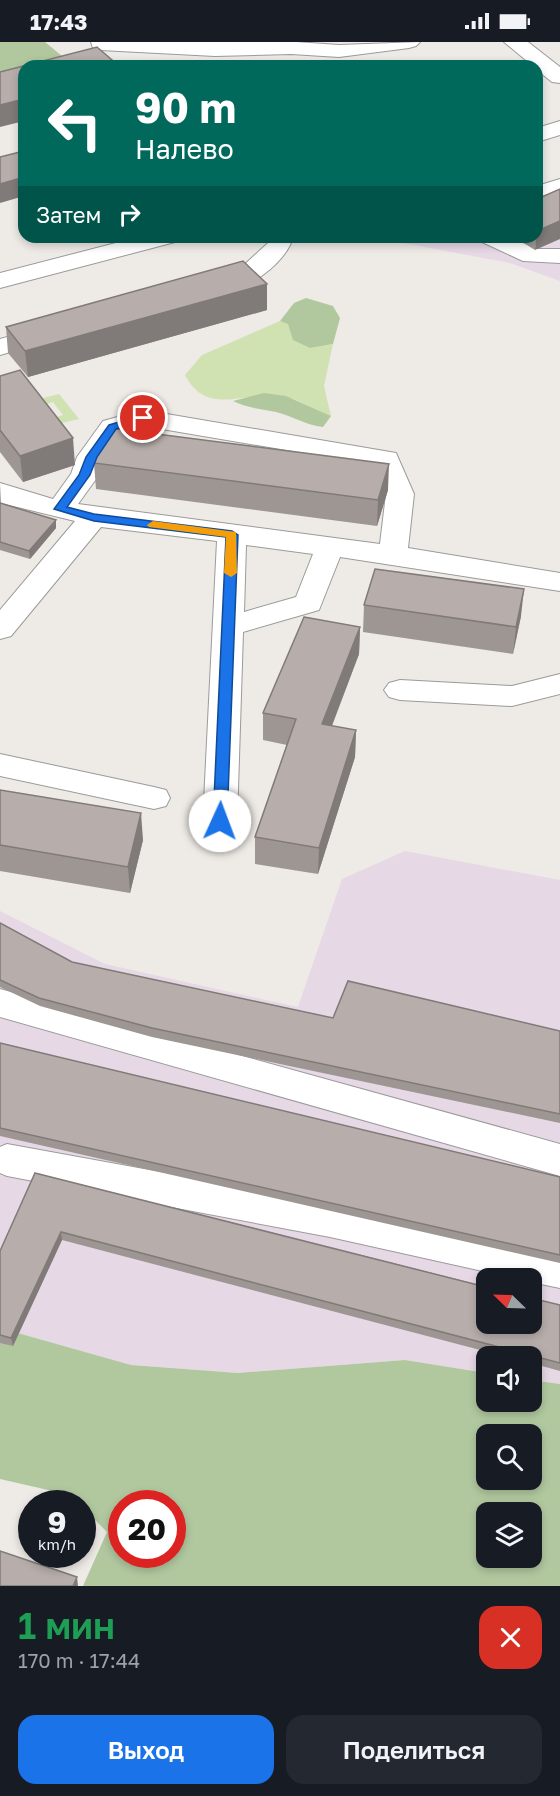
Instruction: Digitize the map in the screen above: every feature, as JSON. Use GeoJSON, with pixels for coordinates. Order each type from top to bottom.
{"type":"FeatureCollection","features":[{"type":"Feature","properties":{"kind":"street"},"geometry":{"type":"LineString","coordinates":[[100,44],[215,50],[291,48],[339,51],[409,42]]}},
{"type":"Feature","properties":{"kind":"street"},"geometry":{"type":"LineString","coordinates":[[515,42],[538,60]]}},
{"type":"Feature","properties":{"kind":"street"},"geometry":{"type":"LineString","coordinates":[[543,64],[560,77]]}},
{"type":"Feature","properties":{"kind":"street"},"geometry":{"type":"LineString","coordinates":[[543,133],[560,129]]}},
{"type":"Feature","properties":{"kind":"street"},"geometry":{"type":"LineString","coordinates":[[543,190],[560,186]]}},
{"type":"Feature","properties":{"kind":"street"},"geometry":{"type":"LineString","coordinates":[[0,280],[143,243]]}},
{"type":"Feature","properties":{"kind":"street"},"geometry":{"type":"LineString","coordinates":[[185,296],[242,280],[279,243]]}},
{"type":"Feature","properties":{"kind":"street"},"geometry":{"type":"LineString","coordinates":[[503,243],[532,256],[560,256]]}},
{"type":"Feature","properties":{"kind":"street"},"geometry":{"type":"LineString","coordinates":[[0,347],[69,328]]}},
{"type":"Feature","properties":{"kind":"street"},"geometry":{"type":"LineString","coordinates":[[60,509],[85,475],[91,457],[112,427],[143,418],[386,459],[400,494],[393,555]]}},
{"type":"Feature","properties":{"kind":"street"},"geometry":{"type":"LineString","coordinates":[[0,490],[11,497],[94,517],[393,555],[560,582]]}},
{"type":"Feature","properties":{"kind":"street"},"geometry":{"type":"LineString","coordinates":[[0,629],[94,517]]}},
{"type":"Feature","properties":{"kind":"street"},"geometry":{"type":"LineString","coordinates":[[220,821],[232,535]]}},
{"type":"Feature","properties":{"kind":"street"},"geometry":{"type":"LineString","coordinates":[[228,626],[308,603],[330,547]]}},
{"type":"Feature","properties":{"kind":"street"},"geometry":{"type":"LineString","coordinates":[[400,690],[512,696],[560,684]]}},
{"type":"Feature","properties":{"kind":"street"},"geometry":{"type":"LineString","coordinates":[[0,765],[154,798]]}},
{"type":"Feature","properties":{"kind":"street"},"geometry":{"type":"LineString","coordinates":[[0,1003],[560,1160]]}},
{"type":"Feature","properties":{"kind":"street"},"geometry":{"type":"LineString","coordinates":[[2,1165],[330,1220],[560,1271]]}},
{"type":"Feature","properties":{"kind":"shaded area"},"geometry":{"type":"Polygon","coordinates":[[[560,179],[560,281],[510,263],[403,243],[543,243],[543,184],[560,179]]]}},
{"type":"Feature","properties":{"kind":"shaded area"},"geometry":{"type":"Polygon","coordinates":[[[405,851],[560,880],[560,1384],[542,1382],[542,1346],[476,1346],[476,1371],[405,1360],[238,1373],[131,1365],[0,1328],[0,911],[105,964],[298,1007],[342,879],[405,851]]]}},
{"type":"Feature","properties":{"kind":"green space"},"geometry":{"type":"Polygon","coordinates":[[[0,42],[45,42],[62,56],[47,60],[18,60],[18,68],[0,76],[0,42]]]}},
{"type":"Feature","properties":{"kind":"green space"},"geometry":{"type":"Polygon","coordinates":[[[306,298],[333,306],[340,318],[333,344],[310,348],[293,340],[288,324],[280,321],[294,303],[306,298]]]}},
{"type":"Feature","properties":{"kind":"green space"},"geometry":{"type":"Polygon","coordinates":[[[280,321],[288,323],[310,348],[333,344],[324,386],[331,416],[283,396],[217,399],[205,396],[194,388],[185,375],[202,355],[280,321]]]}},
{"type":"Feature","properties":{"kind":"green space"},"geometry":{"type":"Polygon","coordinates":[[[264,393],[286,396],[331,416],[323,427],[233,401],[264,393]]]}},
{"type":"Feature","properties":{"kind":"green space"},"geometry":{"type":"Polygon","coordinates":[[[59,394],[79,419],[62,423],[57,417],[63,415],[53,402],[47,404],[43,398],[59,394]]]}},
{"type":"Feature","properties":{"kind":"green space"},"geometry":{"type":"Polygon","coordinates":[[[0,1328],[131,1365],[238,1373],[405,1360],[476,1371],[476,1412],[542,1412],[542,1382],[560,1384],[560,1586],[83,1586],[91,1568],[96,1568],[96,1557],[107,1532],[96,1521],[96,1490],[48,1490],[0,1479],[0,1328]]]}},
{"type":"Feature","properties":{"kind":"building"},"geometry":{"type":"Polygon","coordinates":[[[97,47],[112,60],[47,60],[97,47]]]}},
{"type":"Feature","properties":{"kind":"building"},"geometry":{"type":"Polygon","coordinates":[[[18,67],[18,100],[0,105],[0,72],[18,67]]]}},
{"type":"Feature","properties":{"kind":"building"},"geometry":{"type":"Polygon","coordinates":[[[18,152],[18,179],[0,184],[0,157],[18,152]]]}},
{"type":"Feature","properties":{"kind":"building"},"geometry":{"type":"Polygon","coordinates":[[[560,189],[560,221],[543,228],[543,196],[560,189]]]}},
{"type":"Feature","properties":{"kind":"building"},"geometry":{"type":"Polygon","coordinates":[[[243,261],[267,284],[25,351],[6,327],[243,261]]]}},
{"type":"Feature","properties":{"kind":"building"},"geometry":{"type":"Polygon","coordinates":[[[20,370],[73,438],[20,456],[0,430],[0,376],[20,370]]]}},
{"type":"Feature","properties":{"kind":"building"},"geometry":{"type":"Polygon","coordinates":[[[110,428],[389,464],[378,500],[94,463],[110,428]]]}},
{"type":"Feature","properties":{"kind":"building"},"geometry":{"type":"Polygon","coordinates":[[[0,503],[56,520],[29,551],[0,542],[0,503]]]}},
{"type":"Feature","properties":{"kind":"building"},"geometry":{"type":"Polygon","coordinates":[[[375,569],[524,589],[516,627],[364,605],[375,569]]]}},
{"type":"Feature","properties":{"kind":"building"},"geometry":{"type":"Polygon","coordinates":[[[304,617],[360,627],[322,724],[356,730],[319,848],[255,837],[296,719],[263,713],[304,617]]]}},
{"type":"Feature","properties":{"kind":"building"},"geometry":{"type":"Polygon","coordinates":[[[0,790],[141,813],[128,867],[0,845],[0,790]]]}},
{"type":"Feature","properties":{"kind":"building"},"geometry":{"type":"Polygon","coordinates":[[[0,923],[72,962],[333,1018],[348,981],[560,1031],[560,1114],[152,1028],[39,998],[0,980],[0,923]]]}},
{"type":"Feature","properties":{"kind":"building"},"geometry":{"type":"Polygon","coordinates":[[[0,1043],[560,1177],[560,1255],[0,1128],[0,1043]]]}},
{"type":"Feature","properties":{"kind":"building"},"geometry":{"type":"Polygon","coordinates":[[[35,1173],[476,1284],[476,1334],[542,1334],[542,1301],[560,1305],[560,1363],[542,1358],[542,1346],[495,1346],[61,1232],[11,1338],[0,1335],[0,1251],[35,1173]]]}},
{"type":"Feature","properties":{"kind":"building"},"geometry":{"type":"Polygon","coordinates":[[[0,1551],[18,1557],[18,1568],[50,1568],[77,1577],[73,1586],[0,1586],[0,1551]]]}},
{"type":"Feature","properties":{"kind":"slow traffic"},"geometry":{"type":"LineString","coordinates":[[153,525],[232,535],[231,573]]}},
{"type":"Feature","properties":{"kind":"route"},"geometry":{"type":"LineString","coordinates":[[143,418],[112,427],[91,457],[85,475],[60,509],[94,517],[232,535],[220,821]]}}]}
